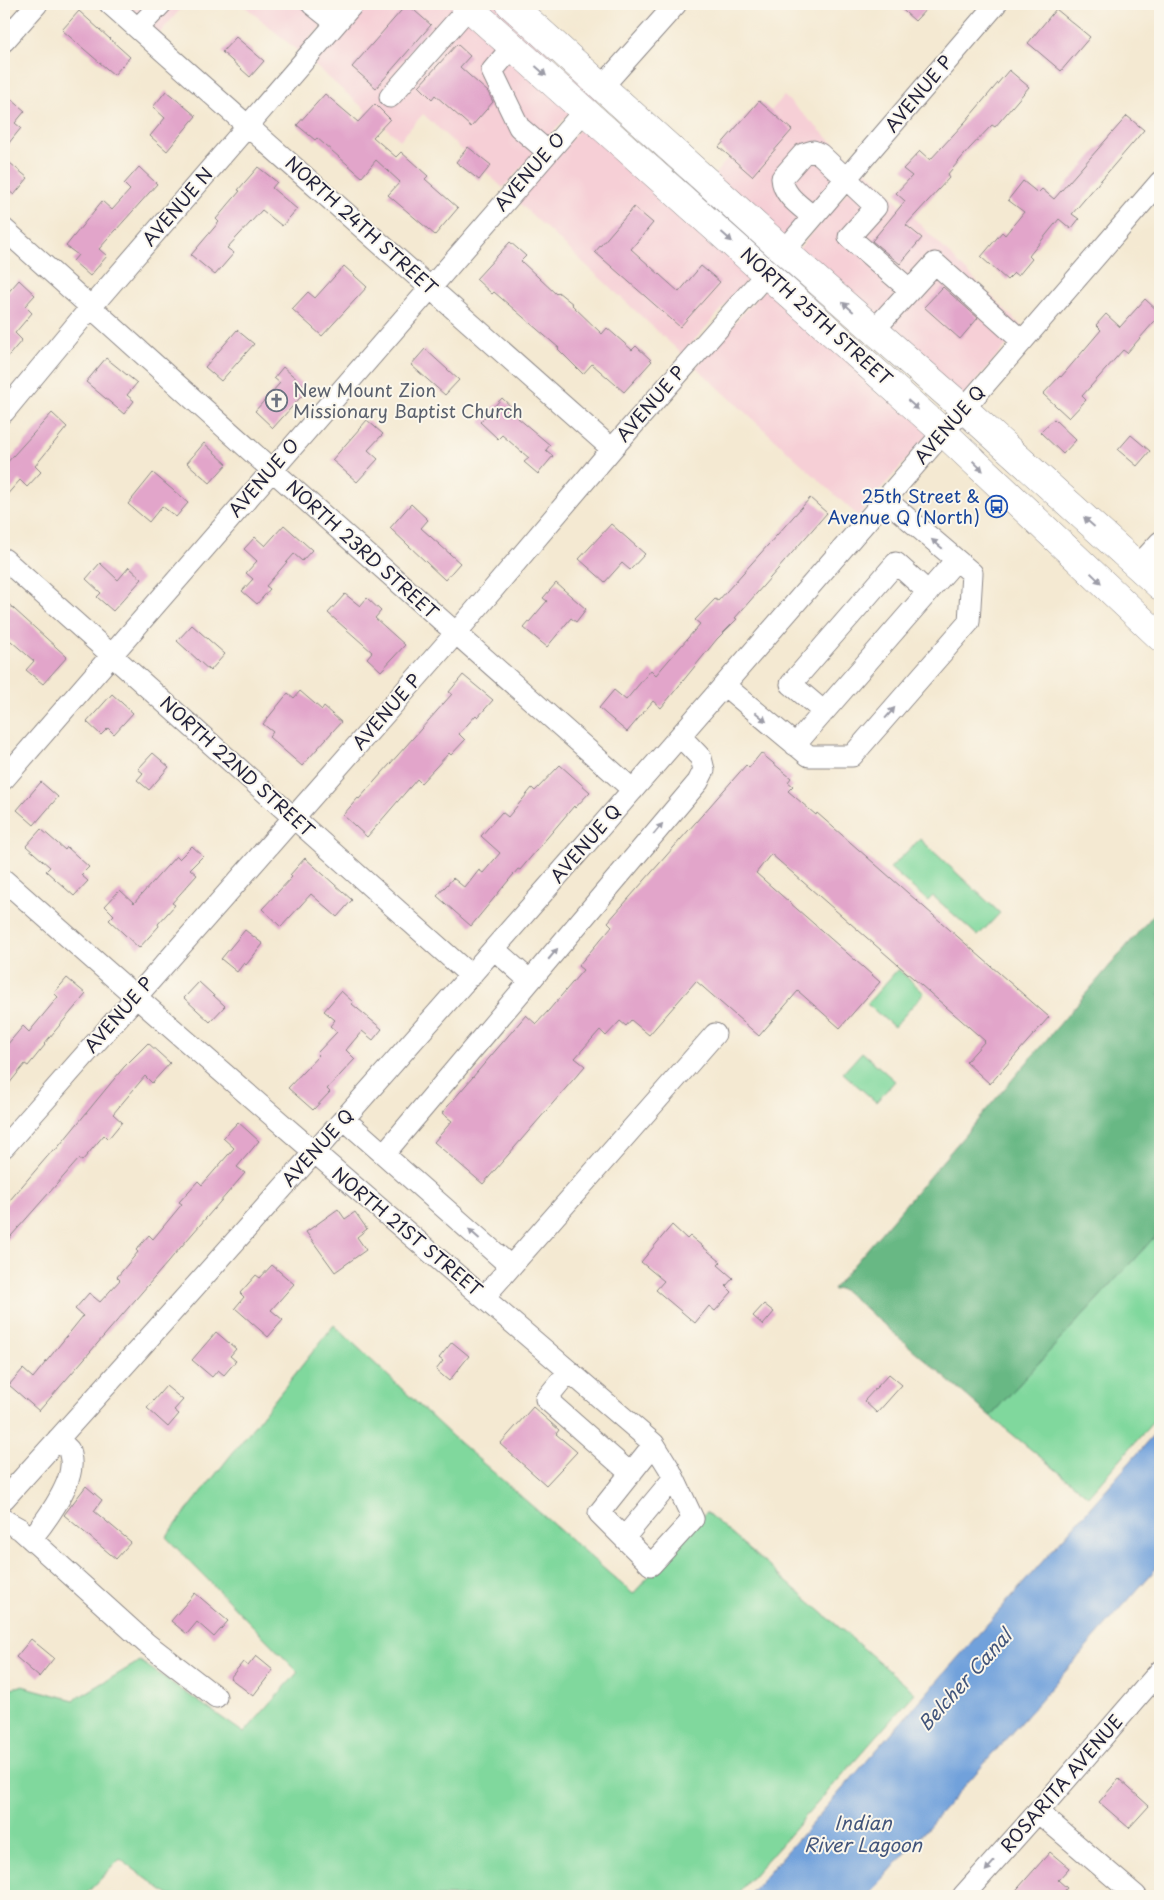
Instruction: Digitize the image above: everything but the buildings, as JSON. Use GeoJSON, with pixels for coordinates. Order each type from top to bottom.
{"type":"FeatureCollection","features":[{"type":"Feature","properties":{"kind":"main road","name":"NORTH 25TH STREET"},"geometry":{"type":"LineString","coordinates":[[510,4],[748,220],[964,408],[1160,586]]}},
{"type":"Feature","properties":{"kind":"main road","name":"NORTH 25TH STREET"},"geometry":{"type":"LineString","coordinates":[[467,5],[767,272],[943,432],[1160,637]]}},
{"type":"Feature","properties":{"kind":"main road"},"geometry":{"type":"LineString","coordinates":[[585,110],[601,108],[614,116],[723,213],[748,220]]}},
{"type":"Feature","properties":{"kind":"street"},"geometry":{"type":"LineString","coordinates":[[4,41],[37,4]]}},
{"type":"Feature","properties":{"kind":"street","name":"NORTH 24TH STREET"},"geometry":{"type":"LineString","coordinates":[[110,4],[612,449]]}},
{"type":"Feature","properties":{"kind":"street"},"geometry":{"type":"LineString","coordinates":[[138,28],[161,4]]}},
{"type":"Feature","properties":{"kind":"street"},"geometry":{"type":"LineString","coordinates":[[312,4],[336,24]]}},
{"type":"Feature","properties":{"kind":"street","name":"AVENUE N"},"geometry":{"type":"LineString","coordinates":[[4,412],[91,306],[353,4]]}},
{"type":"Feature","properties":{"kind":"street"},"geometry":{"type":"LineString","coordinates":[[602,88],[676,4]]}},
{"type":"Feature","properties":{"kind":"street","name":"AVENUE P"},"geometry":{"type":"LineString","coordinates":[[784,251],[996,4]]}},
{"type":"Feature","properties":{"kind":"street"},"geometry":{"type":"LineString","coordinates":[[390,97],[467,5]]}},
{"type":"Feature","properties":{"kind":"street"},"geometry":{"type":"LineString","coordinates":[[513,46],[492,71],[520,127],[548,152]]}},
{"type":"Feature","properties":{"kind":"street","name":"AVENUE O"},"geometry":{"type":"LineString","coordinates":[[4,779],[430,286],[585,110]]}},
{"type":"Feature","properties":{"kind":"street"},"geometry":{"type":"LineString","coordinates":[[813,217],[787,194],[782,186],[782,178],[803,154],[812,151],[820,154],[876,207],[850,237],[910,290]]}},
{"type":"Feature","properties":{"kind":"street","name":"AVENUE Q"},"geometry":{"type":"LineString","coordinates":[[4,1499],[471,976],[1160,182]]}},
{"type":"Feature","properties":{"kind":"street","name":"NORTH 23RD STREET"},"geometry":{"type":"LineString","coordinates":[[4,229],[633,790]]}},
{"type":"Feature","properties":{"kind":"street"},"geometry":{"type":"LineString","coordinates":[[874,330],[935,263],[1022,342]]}},
{"type":"Feature","properties":{"kind":"street","name":"AVENUE P"},"geometry":{"type":"LineString","coordinates":[[4,1147],[456,633],[612,449],[767,272]]}},
{"type":"Feature","properties":{"kind":"street"},"geometry":{"type":"LineString","coordinates":[[724,685],[809,756],[852,756],[969,622],[972,573],[885,499]]}},
{"type":"Feature","properties":{"kind":"street"},"geometry":{"type":"LineString","coordinates":[[1138,566],[1160,542]]}},
{"type":"Feature","properties":{"kind":"street","name":"NORTH 22ND STREET"},"geometry":{"type":"LineString","coordinates":[[4,559],[471,976]]}},
{"type":"Feature","properties":{"kind":"street"},"geometry":{"type":"LineString","coordinates":[[795,745],[956,560]]}},
{"type":"Feature","properties":{"kind":"street"},"geometry":{"type":"LineString","coordinates":[[824,712],[791,684],[856,608],[896,563],[928,592]]}},
{"type":"Feature","properties":{"kind":"street"},"geometry":{"type":"LineString","coordinates":[[384,1154],[698,782],[704,770],[701,758],[680,736]]}},
{"type":"Feature","properties":{"kind":"street","name":"NORTH 21ST STREET"},"geometry":{"type":"LineString","coordinates":[[4,880],[314,1153],[654,1444]]}},
{"type":"Feature","properties":{"kind":"street"},"geometry":{"type":"LineString","coordinates":[[494,949],[530,981]]}},
{"type":"Feature","properties":{"kind":"street"},"geometry":{"type":"LineString","coordinates":[[484,1297],[715,1034]]}},
{"type":"Feature","properties":{"kind":"street"},"geometry":{"type":"LineString","coordinates":[[344,1119],[510,1266]]}},
{"type":"Feature","properties":{"kind":"street"},"geometry":{"type":"LineString","coordinates":[[569,1371],[546,1399],[631,1474]]}},
{"type":"Feature","properties":{"kind":"street"},"geometry":{"type":"LineString","coordinates":[[31,1539],[44,1523],[61,1495],[71,1467],[70,1450],[58,1439]]}},
{"type":"Feature","properties":{"kind":"street"},"geometry":{"type":"LineString","coordinates":[[654,1444],[693,1519],[651,1565],[599,1513],[631,1474],[654,1444]]}},
{"type":"Feature","properties":{"kind":"street"},"geometry":{"type":"LineString","coordinates":[[624,1538],[673,1479]]}},
{"type":"Feature","properties":{"kind":"street"},"geometry":{"type":"LineString","coordinates":[[4,1520],[20,1529],[146,1643],[216,1697]]}},
{"type":"Feature","properties":{"kind":"street","name":"ROSARITA AVENUE"},"geometry":{"type":"LineString","coordinates":[[963,1896],[1160,1671]]}},
{"type":"Feature","properties":{"kind":"street"},"geometry":{"type":"LineString","coordinates":[[1038,1812],[1136,1896]]}},
{"type":"Feature","properties":{"kind":"shaded area"},"geometry":{"type":"Polygon","coordinates":[[[123,4],[185,4],[158,35],[123,4]]]}},
{"type":"Feature","properties":{"kind":"shaded area"},"geometry":{"type":"Polygon","coordinates":[[[242,4],[340,4],[299,52],[242,4]]]}},
{"type":"Feature","properties":{"kind":"shaded area"},"geometry":{"type":"Polygon","coordinates":[[[365,4],[452,4],[572,110],[503,188],[423,114],[400,140],[313,64],[365,4]]]}},
{"type":"Feature","properties":{"kind":"shaded area"},"geometry":{"type":"Polygon","coordinates":[[[477,4],[498,4],[599,99],[587,101],[477,4]]]}},
{"type":"Feature","properties":{"kind":"shaded area"},"geometry":{"type":"Polygon","coordinates":[[[784,96],[850,159],[783,239],[713,176],[784,96]]]}},
{"type":"Feature","properties":{"kind":"shaded area"},"geometry":{"type":"Polygon","coordinates":[[[586,122],[754,273],[682,354],[517,201],[586,122]]]}},
{"type":"Feature","properties":{"kind":"shaded area"},"geometry":{"type":"Polygon","coordinates":[[[866,170],[1022,327],[963,396],[797,251],[866,170]]]}},
{"type":"Feature","properties":{"kind":"shaded area"},"geometry":{"type":"Polygon","coordinates":[[[768,285],[930,432],[858,516],[696,367],[768,285]]]}},
{"type":"Feature","properties":{"kind":"green space"},"geometry":{"type":"Polygon","coordinates":[[[920,839],[1000,913],[978,936],[933,896],[928,901],[890,868],[920,839]]]}},
{"type":"Feature","properties":{"kind":"green space"},"geometry":{"type":"Polygon","coordinates":[[[1160,907],[1160,1231],[990,1416],[845,1291],[833,1289],[1160,907]]]}},
{"type":"Feature","properties":{"kind":"green space"},"geometry":{"type":"Polygon","coordinates":[[[898,969],[924,993],[894,1027],[867,1004],[898,969]]]}},
{"type":"Feature","properties":{"kind":"green space"},"geometry":{"type":"Polygon","coordinates":[[[862,1052],[895,1081],[876,1102],[843,1073],[862,1052]]]}},
{"type":"Feature","properties":{"kind":"green space"},"geometry":{"type":"Polygon","coordinates":[[[1160,1231],[1160,1414],[1088,1496],[990,1416],[1160,1231]]]}},
{"type":"Feature","properties":{"kind":"green space"},"geometry":{"type":"Polygon","coordinates":[[[334,1325],[453,1437],[633,1594],[706,1512],[915,1693],[735,1896],[170,1896],[120,1859],[84,1896],[4,1896],[4,1689],[22,1686],[74,1700],[140,1661],[244,1733],[298,1672],[166,1537],[334,1325]]]}},
{"type":"Feature","properties":{"kind":"water","name":"Indian River Lagoon"},"geometry":{"type":"Polygon","coordinates":[[[1160,1428],[1160,1564],[868,1896],[748,1896],[1160,1428]]]}},
{"type":"Feature","properties":{"kind":"place","name":"New Mount Zion Missionary Baptist Church"},"geometry":{"type":"Point","coordinates":[277,401]}},
{"type":"Feature","properties":{"kind":"place","name":"25th Street & Avenue Q (North)"},"geometry":{"type":"Point","coordinates":[996,507]}},
{"type":"Feature","properties":{"kind":"water label","name":"Belcher Canal"},"geometry":{"type":"Point","coordinates":[965,1680]}}]}
